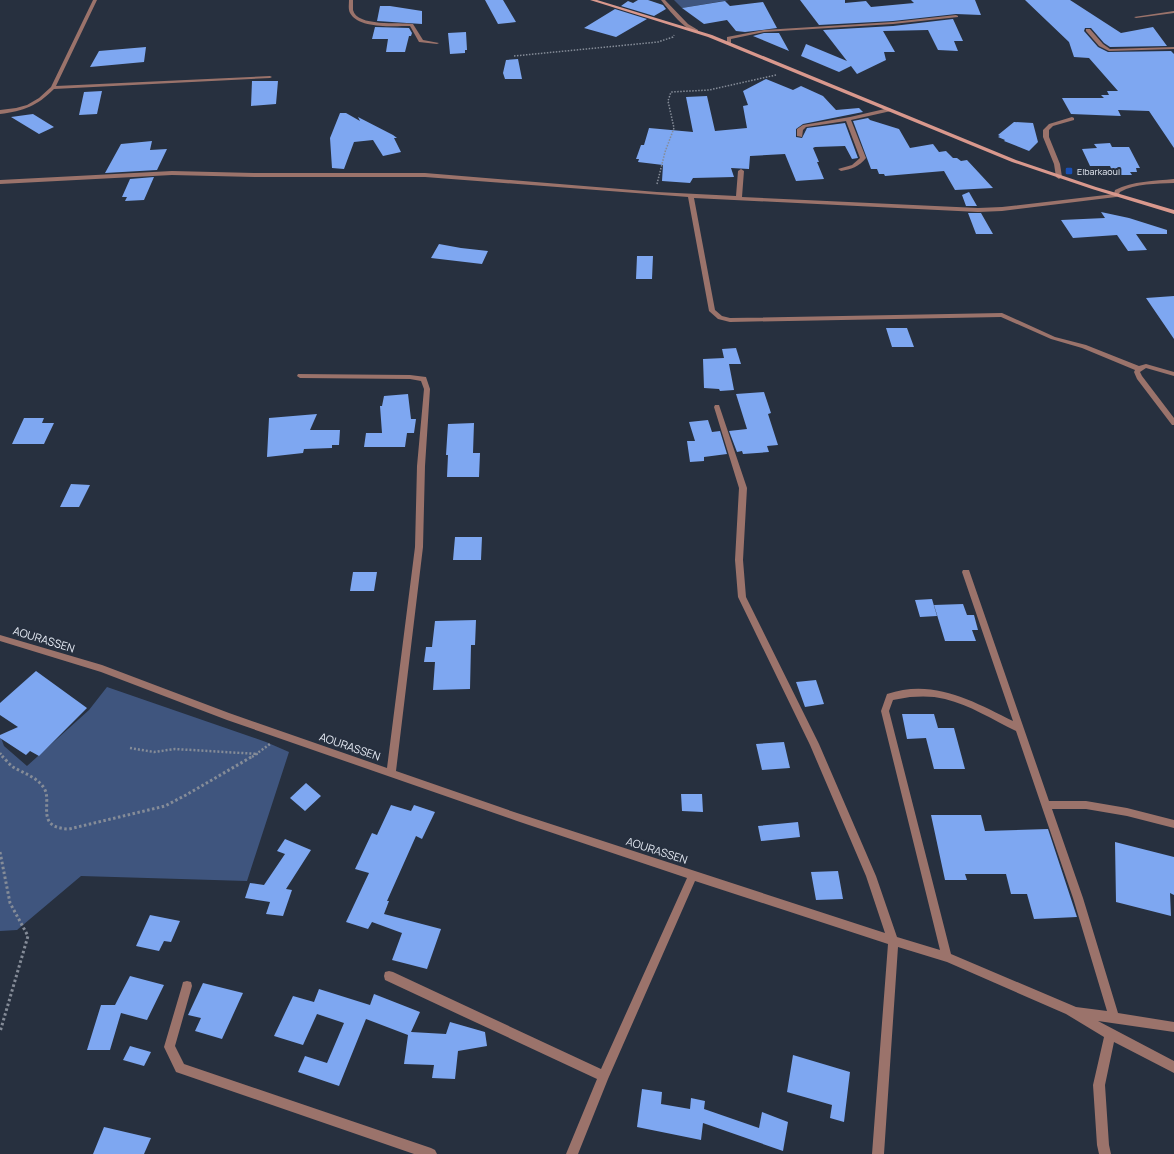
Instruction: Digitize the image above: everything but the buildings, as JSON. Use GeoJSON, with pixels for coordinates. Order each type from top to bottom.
{"type":"FeatureCollection","features":[{"type":"Feature","properties":{"kind":"main road"},"geometry":{"type":"LineString","coordinates":[[592,0],[696,31],[729,43],[1014,161],[1059,177],[1174,212]]}},
{"type":"Feature","properties":{"kind":"street"},"geometry":{"type":"LineString","coordinates":[[0,112],[19,111],[42,99],[53,88],[95,0]]}},
{"type":"Feature","properties":{"kind":"street"},"geometry":{"type":"LineString","coordinates":[[351,0],[351,11],[357,19],[368,22],[412,25],[421,41],[437,43]]}},
{"type":"Feature","properties":{"kind":"street"},"geometry":{"type":"LineString","coordinates":[[663,0],[686,25],[696,31]]}},
{"type":"Feature","properties":{"kind":"street"},"geometry":{"type":"LineString","coordinates":[[1136,17],[1174,12]]}},
{"type":"Feature","properties":{"kind":"street"},"geometry":{"type":"LineString","coordinates":[[729,43],[729,38],[764,31],[864,25],[956,16]]}},
{"type":"Feature","properties":{"kind":"street"},"geometry":{"type":"LineString","coordinates":[[1088,30],[1101,45],[1109,50],[1174,48]]}},
{"type":"Feature","properties":{"kind":"street"},"geometry":{"type":"LineString","coordinates":[[53,88],[270,77]]}},
{"type":"Feature","properties":{"kind":"street"},"geometry":{"type":"LineString","coordinates":[[800,136],[800,129],[805,126],[848,120],[889,110]]}},
{"type":"Feature","properties":{"kind":"street"},"geometry":{"type":"LineString","coordinates":[[1059,177],[1057,164],[1046,138],[1046,130],[1051,125],[1072,119]]}},
{"type":"Feature","properties":{"kind":"street"},"geometry":{"type":"LineString","coordinates":[[841,169],[859,164],[863,158],[848,120]]}},
{"type":"Feature","properties":{"kind":"street"},"geometry":{"type":"LineString","coordinates":[[739,197],[741,172]]}},
{"type":"Feature","properties":{"kind":"street"},"geometry":{"type":"LineString","coordinates":[[0,182],[172,173],[254,175],[425,175],[657,194],[978,210],[1002,209],[1116,195],[1117,191],[1132,185],[1174,182]]}},
{"type":"Feature","properties":{"kind":"street"},"geometry":{"type":"LineString","coordinates":[[691,196],[712,312],[720,318],[730,320],[1002,315],[1053,338],[1084,346],[1139,369],[1146,366],[1174,374]]}},
{"type":"Feature","properties":{"kind":"street"},"geometry":{"type":"LineString","coordinates":[[1139,369],[1137,372],[1139,377],[1174,423]]}},
{"type":"Feature","properties":{"kind":"street"},"geometry":{"type":"LineString","coordinates":[[300,376],[424,378],[427,389],[421,466],[419,547],[391,773]]}},
{"type":"Feature","properties":{"kind":"street"},"geometry":{"type":"LineString","coordinates":[[717,408],[743,488],[739,560],[742,598],[814,744],[871,876],[893,941],[878,1154]]}},
{"type":"Feature","properties":{"kind":"street"},"geometry":{"type":"LineString","coordinates":[[966,572],[1078,898],[1114,1018]]}},
{"type":"Feature","properties":{"kind":"street","name":"AOURASSEN"},"geometry":{"type":"LineString","coordinates":[[0,638],[102,669],[282,735],[517,817],[893,941],[947,957],[1070,1010]]}},
{"type":"Feature","properties":{"kind":"street"},"geometry":{"type":"LineString","coordinates":[[947,957],[885,711],[890,697],[907,693],[944,695],[986,712],[1020,729]]}},
{"type":"Feature","properties":{"kind":"street"},"geometry":{"type":"LineString","coordinates":[[1047,805],[1086,805],[1128,812],[1174,824]]}},
{"type":"Feature","properties":{"kind":"street"},"geometry":{"type":"LineString","coordinates":[[572,1154],[604,1076],[693,875]]}},
{"type":"Feature","properties":{"kind":"street"},"geometry":{"type":"LineString","coordinates":[[389,976],[604,1076]]}},
{"type":"Feature","properties":{"kind":"street"},"geometry":{"type":"LineString","coordinates":[[187,986],[169,1046],[180,1068],[431,1154]]}},
{"type":"Feature","properties":{"kind":"street"},"geometry":{"type":"LineString","coordinates":[[1070,1010],[1174,1028]]}},
{"type":"Feature","properties":{"kind":"street"},"geometry":{"type":"LineString","coordinates":[[1070,1010],[1110,1034],[1174,1068]]}},
{"type":"Feature","properties":{"kind":"street"},"geometry":{"type":"LineString","coordinates":[[1105,1154],[1103,1145],[1099,1085],[1110,1034]]}},
{"type":"Feature","properties":{"kind":"path"},"geometry":{"type":"LineString","coordinates":[[514,56],[658,42],[673,37],[680,26]]}},
{"type":"Feature","properties":{"kind":"path"},"geometry":{"type":"LineString","coordinates":[[657,194],[656,191],[666,147],[674,129],[674,123],[669,111],[668,100],[671,92],[702,91],[730,86],[767,76],[798,71]]}},
{"type":"Feature","properties":{"kind":"path"},"geometry":{"type":"LineString","coordinates":[[0,753],[11,766],[35,779],[44,788],[47,817],[51,824],[60,828],[68,829],[165,806],[258,754],[282,735]]}},
{"type":"Feature","properties":{"kind":"path"},"geometry":{"type":"LineString","coordinates":[[130,748],[154,752],[175,749],[258,754]]}},
{"type":"Feature","properties":{"kind":"path"},"geometry":{"type":"LineString","coordinates":[[0,852],[10,903],[28,936],[0,1032]]}},
{"type":"Feature","properties":{"kind":"shaded area"},"geometry":{"type":"Polygon","coordinates":[[[674,0],[729,0],[682,8],[674,0]]]}},
{"type":"Feature","properties":{"kind":"shaded area"},"geometry":{"type":"Polygon","coordinates":[[[107,687],[266,742],[289,752],[247,881],[81,876],[17,930],[0,931],[0,735],[4,746],[27,766],[89,710],[107,687]]]}},
{"type":"Feature","properties":{"kind":"place","name":"Elbarkaoui"},"geometry":{"type":"Point","coordinates":[1069,171]}}]}
